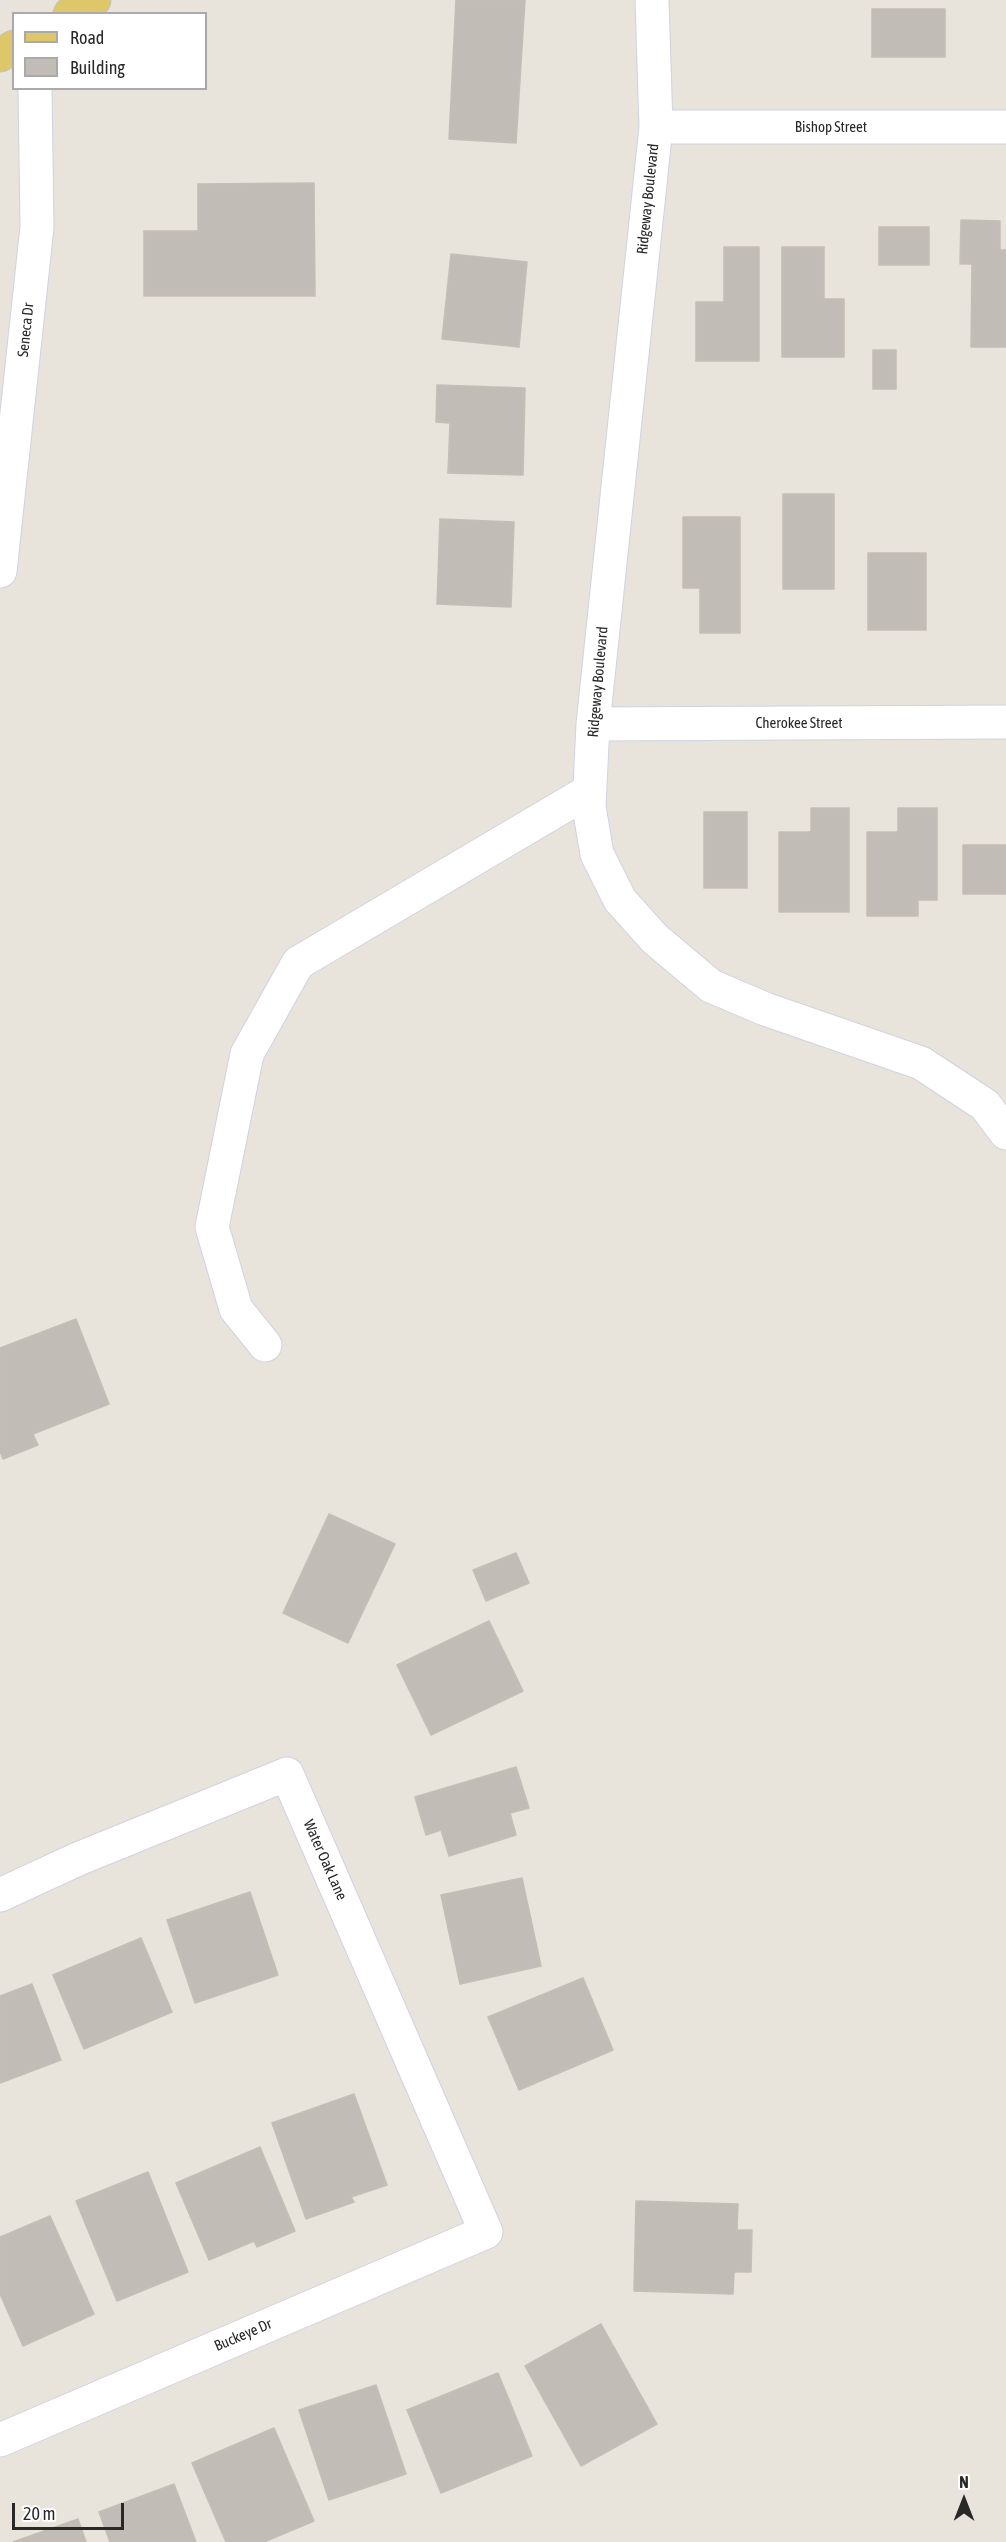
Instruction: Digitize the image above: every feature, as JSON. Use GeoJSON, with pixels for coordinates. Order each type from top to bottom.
{"type":"FeatureCollection","features":[{"type":"Feature","properties":{"kind":"main road"},"geometry":{"type":"LineString","coordinates":[[73,12],[94,0]]}},
{"type":"Feature","properties":{"kind":"street","name":"Ridgeway Boulevard"},"geometry":{"type":"LineString","coordinates":[[652,0],[656,127],[593,724],[589,807],[597,854],[620,900],[655,939],[711,986],[765,1009],[921,1063],[984,1105],[1006,1133]]}},
{"type":"Feature","properties":{"kind":"street","name":"Seneca Dr"},"geometry":{"type":"LineString","coordinates":[[0,571],[37,227],[35,90]]}},
{"type":"Feature","properties":{"kind":"street","name":"Bishop Street"},"geometry":{"type":"LineString","coordinates":[[656,127],[1006,127]]}},
{"type":"Feature","properties":{"kind":"street","name":"Cherokee Street"},"geometry":{"type":"LineString","coordinates":[[593,724],[1006,722]]}},
{"type":"Feature","properties":{"kind":"street"},"geometry":{"type":"LineString","coordinates":[[265,1345],[236,1309],[212,1227],[248,1054],[298,963],[590,791]]}},
{"type":"Feature","properties":{"kind":"street","name":"Water Oak Lane"},"geometry":{"type":"LineString","coordinates":[[0,1895],[78,1859],[287,1774],[486,2232]]}},
{"type":"Feature","properties":{"kind":"street","name":"Buckeye Dr"},"geometry":{"type":"LineString","coordinates":[[0,2440],[486,2232]]}},
{"type":"Feature","properties":{"kind":"building"},"geometry":{"type":"Polygon","coordinates":[[[456,0],[525,0],[516,143],[449,139],[456,0]]]}},
{"type":"Feature","properties":{"kind":"building"},"geometry":{"type":"Polygon","coordinates":[[[872,9],[945,9],[945,57],[872,57],[872,9]]]}},
{"type":"Feature","properties":{"kind":"building"},"geometry":{"type":"Polygon","coordinates":[[[314,183],[315,296],[144,296],[144,231],[198,231],[198,184],[314,183]]]}},
{"type":"Feature","properties":{"kind":"building"},"geometry":{"type":"Polygon","coordinates":[[[961,220],[1000,221],[1000,250],[1006,250],[1006,347],[971,347],[972,264],[960,264],[961,220]]]}},
{"type":"Feature","properties":{"kind":"building"},"geometry":{"type":"Polygon","coordinates":[[[879,227],[929,227],[929,265],[879,265],[879,227]]]}},
{"type":"Feature","properties":{"kind":"building"},"geometry":{"type":"Polygon","coordinates":[[[724,247],[759,247],[759,361],[696,361],[696,302],[724,302],[724,247]]]}},
{"type":"Feature","properties":{"kind":"building"},"geometry":{"type":"Polygon","coordinates":[[[782,247],[824,247],[824,299],[844,299],[844,357],[782,357],[782,247]]]}},
{"type":"Feature","properties":{"kind":"building"},"geometry":{"type":"Polygon","coordinates":[[[451,254],[527,262],[519,347],[442,339],[451,254]]]}},
{"type":"Feature","properties":{"kind":"building"},"geometry":{"type":"Polygon","coordinates":[[[873,350],[896,350],[896,389],[873,389],[873,350]]]}},
{"type":"Feature","properties":{"kind":"building"},"geometry":{"type":"Polygon","coordinates":[[[437,385],[525,388],[523,475],[448,473],[450,423],[436,422],[437,385]]]}},
{"type":"Feature","properties":{"kind":"building"},"geometry":{"type":"Polygon","coordinates":[[[783,494],[834,494],[834,589],[783,589],[783,494]]]}},
{"type":"Feature","properties":{"kind":"building"},"geometry":{"type":"Polygon","coordinates":[[[683,517],[740,517],[740,633],[700,633],[700,588],[683,588],[683,517]]]}},
{"type":"Feature","properties":{"kind":"building"},"geometry":{"type":"Polygon","coordinates":[[[440,519],[514,522],[511,607],[437,604],[440,519]]]}},
{"type":"Feature","properties":{"kind":"building"},"geometry":{"type":"Polygon","coordinates":[[[868,553],[926,553],[926,630],[868,630],[868,553]]]}},
{"type":"Feature","properties":{"kind":"building"},"geometry":{"type":"Polygon","coordinates":[[[811,808],[849,808],[849,912],[779,912],[779,832],[811,832],[811,808]]]}},
{"type":"Feature","properties":{"kind":"building"},"geometry":{"type":"Polygon","coordinates":[[[898,808],[937,808],[937,900],[918,900],[918,916],[867,916],[867,832],[898,832],[898,808]]]}},
{"type":"Feature","properties":{"kind":"building"},"geometry":{"type":"Polygon","coordinates":[[[704,812],[747,812],[747,888],[704,888],[704,812]]]}},
{"type":"Feature","properties":{"kind":"building"},"geometry":{"type":"Polygon","coordinates":[[[963,845],[1006,845],[1006,894],[963,894],[963,845]]]}},
{"type":"Feature","properties":{"kind":"building"},"geometry":{"type":"Polygon","coordinates":[[[76,1319],[109,1404],[33,1434],[38,1445],[3,1459],[0,1451],[0,1348],[76,1319]]]}},
{"type":"Feature","properties":{"kind":"building"},"geometry":{"type":"Polygon","coordinates":[[[329,1514],[395,1544],[348,1643],[283,1613],[329,1514]]]}},
{"type":"Feature","properties":{"kind":"building"},"geometry":{"type":"Polygon","coordinates":[[[516,1553],[529,1583],[486,1601],[473,1570],[516,1553]]]}},
{"type":"Feature","properties":{"kind":"building"},"geometry":{"type":"Polygon","coordinates":[[[489,1621],[523,1691],[431,1735],[397,1665],[489,1621]]]}},
{"type":"Feature","properties":{"kind":"building"},"geometry":{"type":"Polygon","coordinates":[[[516,1767],[529,1808],[510,1813],[516,1835],[449,1856],[441,1830],[426,1835],[415,1797],[516,1767]]]}},
{"type":"Feature","properties":{"kind":"building"},"geometry":{"type":"Polygon","coordinates":[[[522,1878],[541,1966],[460,1984],[441,1895],[522,1878]]]}},
{"type":"Feature","properties":{"kind":"building"},"geometry":{"type":"Polygon","coordinates":[[[250,1892],[278,1975],[195,2003],[167,1920],[250,1892]]]}},
{"type":"Feature","properties":{"kind":"building"},"geometry":{"type":"Polygon","coordinates":[[[141,1938],[172,2012],[84,2049],[53,1975],[141,1938]]]}},
{"type":"Feature","properties":{"kind":"building"},"geometry":{"type":"Polygon","coordinates":[[[583,1978],[613,2050],[519,2090],[488,2017],[583,1978]]]}},
{"type":"Feature","properties":{"kind":"building"},"geometry":{"type":"Polygon","coordinates":[[[32,1984],[61,2060],[0,2083],[0,1996],[32,1984]]]}},
{"type":"Feature","properties":{"kind":"building"},"geometry":{"type":"Polygon","coordinates":[[[354,2094],[387,2185],[351,2197],[354,2202],[306,2219],[272,2123],[354,2094]]]}},
{"type":"Feature","properties":{"kind":"building"},"geometry":{"type":"Polygon","coordinates":[[[260,2147],[295,2231],[257,2247],[254,2241],[209,2260],[176,2183],[260,2147]]]}},
{"type":"Feature","properties":{"kind":"building"},"geometry":{"type":"Polygon","coordinates":[[[148,2172],[188,2272],[117,2301],[76,2201],[148,2172]]]}},
{"type":"Feature","properties":{"kind":"building"},"geometry":{"type":"Polygon","coordinates":[[[636,2201],[738,2204],[737,2230],[752,2230],[751,2272],[734,2272],[733,2294],[634,2291],[636,2201]]]}},
{"type":"Feature","properties":{"kind":"building"},"geometry":{"type":"Polygon","coordinates":[[[50,2216],[94,2314],[23,2346],[0,2294],[0,2237],[50,2216]]]}},
{"type":"Feature","properties":{"kind":"building"},"geometry":{"type":"Polygon","coordinates":[[[601,2324],[657,2424],[581,2466],[525,2366],[601,2324]]]}},
{"type":"Feature","properties":{"kind":"building"},"geometry":{"type":"Polygon","coordinates":[[[498,2373],[532,2456],[441,2493],[407,2410],[498,2373]]]}},
{"type":"Feature","properties":{"kind":"building"},"geometry":{"type":"Polygon","coordinates":[[[376,2385],[406,2474],[329,2500],[299,2410],[376,2385]]]}},
{"type":"Feature","properties":{"kind":"building"},"geometry":{"type":"Polygon","coordinates":[[[274,2428],[314,2521],[264,2542],[226,2542],[192,2463],[274,2428]]]}},
{"type":"Feature","properties":{"kind":"building"},"geometry":{"type":"Polygon","coordinates":[[[174,2484],[196,2542],[110,2542],[99,2512],[174,2484]]]}},
{"type":"Feature","properties":{"kind":"building"},"geometry":{"type":"Polygon","coordinates":[[[78,2519],[86,2542],[13,2542],[78,2519]]]}}]}
